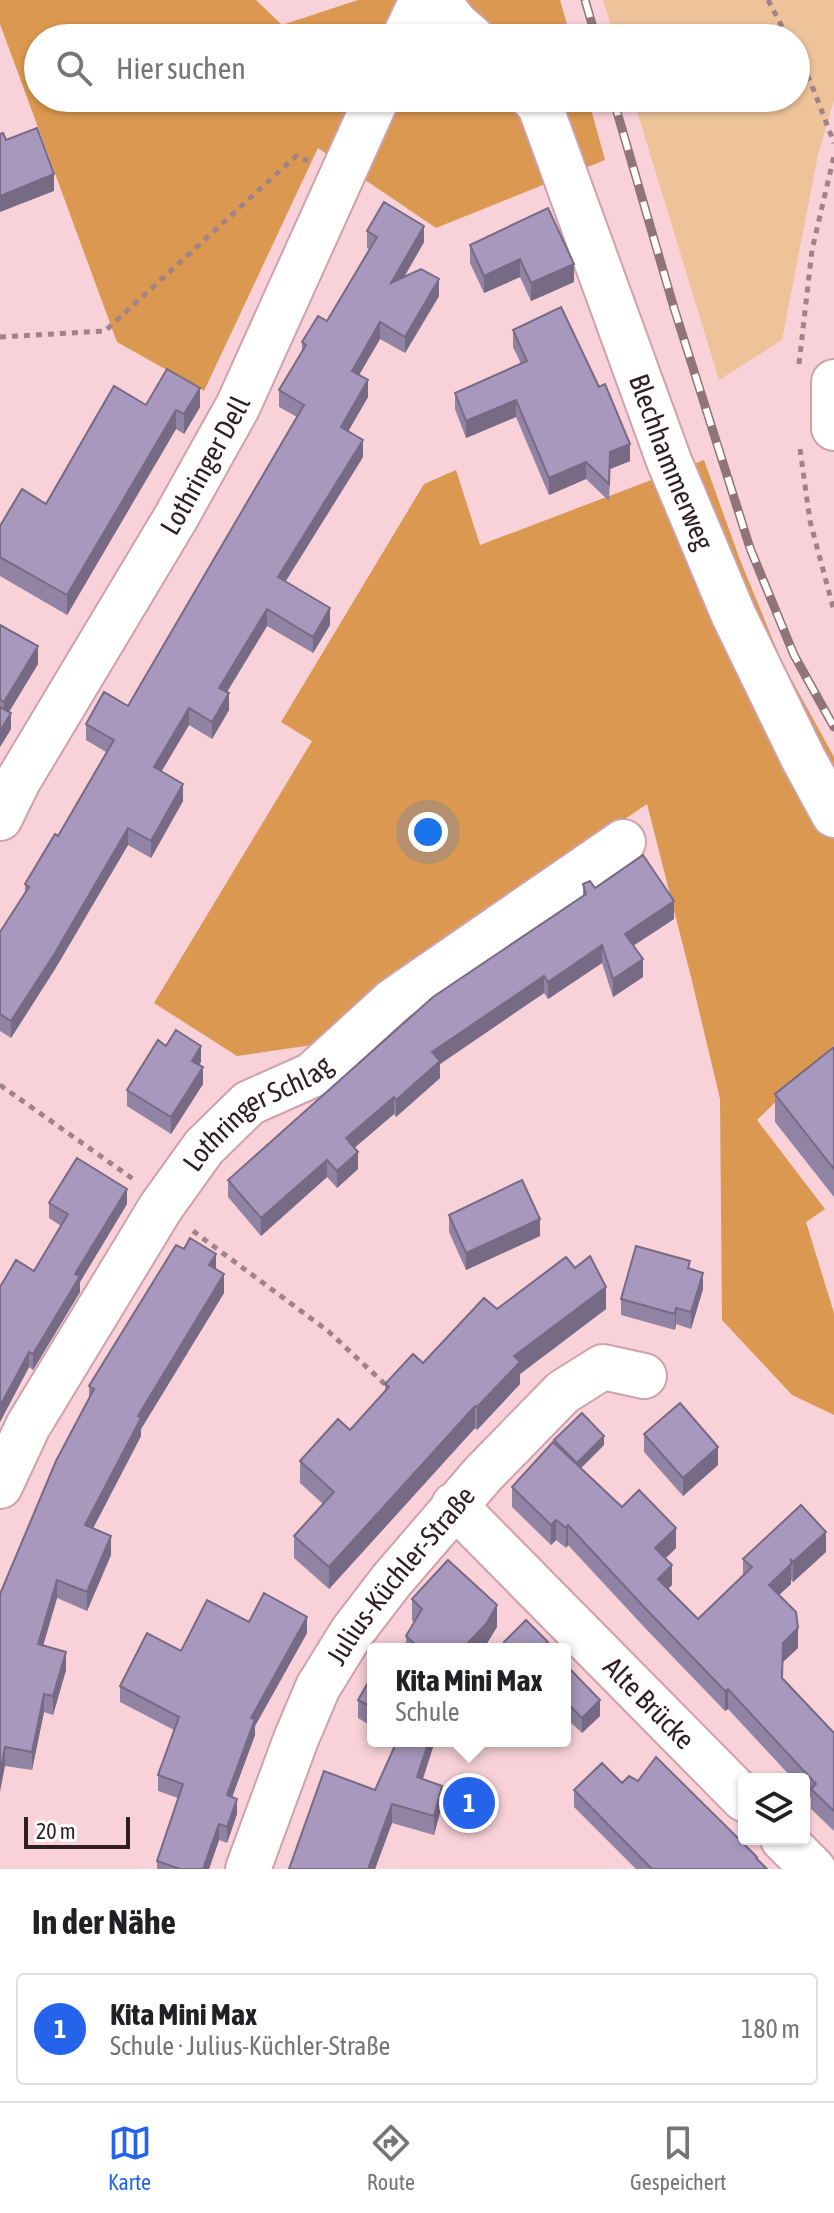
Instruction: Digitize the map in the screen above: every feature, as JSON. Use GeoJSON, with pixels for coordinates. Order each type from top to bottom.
{"type":"FeatureCollection","features":[{"type":"Feature","properties":{"kind":"street"},"geometry":{"type":"LineString","coordinates":[[411,24],[422,0]]}},
{"type":"Feature","properties":{"kind":"street"},"geometry":{"type":"LineString","coordinates":[[437,0],[456,24]]}},
{"type":"Feature","properties":{"kind":"street","name":"Lothringer Dell"},"geometry":{"type":"LineString","coordinates":[[0,818],[18,781],[175,519],[238,406],[371,112]]}},
{"type":"Feature","properties":{"kind":"street","name":"Blechhammerweg"},"geometry":{"type":"LineString","coordinates":[[542,112],[669,461],[734,616],[834,815]]}},
{"type":"Feature","properties":{"kind":"street"},"geometry":{"type":"LineString","coordinates":[[834,382],[834,428]]}},
{"type":"Feature","properties":{"kind":"street","name":"Lothringer Schlag"},"geometry":{"type":"LineString","coordinates":[[0,1486],[28,1426],[163,1204],[204,1147],[249,1103],[312,1075],[394,1000],[623,842]]}},
{"type":"Feature","properties":{"kind":"street","name":"Julius-Küchler-Straße"},"geometry":{"type":"LineString","coordinates":[[248,1869],[318,1687],[352,1632],[454,1505],[563,1392],[603,1367],[644,1376]]}},
{"type":"Feature","properties":{"kind":"street","name":"Alte Brücke"},"geometry":{"type":"LineString","coordinates":[[454,1505],[738,1793]]}},
{"type":"Feature","properties":{"kind":"street"},"geometry":{"type":"LineString","coordinates":[[789,1845],[813,1869]]}},
{"type":"Feature","properties":{"kind":"path"},"geometry":{"type":"LineString","coordinates":[[768,0],[781,24]]}},
{"type":"Feature","properties":{"kind":"path"},"geometry":{"type":"LineString","coordinates":[[810,81],[834,143]]}},
{"type":"Feature","properties":{"kind":"path"},"geometry":{"type":"LineString","coordinates":[[0,337],[105,331],[296,156]]}},
{"type":"Feature","properties":{"kind":"path"},"geometry":{"type":"LineString","coordinates":[[0,1085],[163,1204],[328,1331],[394,1392]]}},
{"type":"Feature","properties":{"kind":"shaded area"},"geometry":{"type":"Polygon","coordinates":[[[0,0],[256,0],[281,24],[24,24],[24,89],[0,24],[0,0]]]}},
{"type":"Feature","properties":{"kind":"shaded area"},"geometry":{"type":"Polygon","coordinates":[[[358,0],[560,0],[567,24],[285,24],[358,0]]]}},
{"type":"Feature","properties":{"kind":"shaded area"},"geometry":{"type":"Polygon","coordinates":[[[603,0],[834,0],[834,100],[818,155],[782,340],[719,380],[637,112],[810,112],[810,24],[611,24],[603,0]]]}},
{"type":"Feature","properties":{"kind":"shaded area"},"geometry":{"type":"Polygon","coordinates":[[[32,112],[592,112],[605,160],[436,228],[318,148],[204,391],[117,342],[32,112]]]}},
{"type":"Feature","properties":{"kind":"shaded area"},"geometry":{"type":"Polygon","coordinates":[[[704,460],[740,560],[782,662],[834,757],[834,1045],[757,1120],[825,1209],[806,1222],[834,1313],[834,1415],[792,1395],[722,1320],[720,1099],[647,804],[385,983],[319,1044],[237,1056],[154,1003],[312,741],[281,722],[424,484],[456,470],[480,545],[704,460]]]}},
{"type":"Feature","properties":{"kind":"building"},"geometry":{"type":"Polygon","coordinates":[[[37,128],[54,174],[0,196],[0,134],[3,133],[6,140],[37,128]]]}},
{"type":"Feature","properties":{"kind":"building"},"geometry":{"type":"Polygon","coordinates":[[[384,202],[424,226],[391,283],[421,269],[439,279],[405,337],[380,322],[352,371],[368,380],[341,427],[363,440],[278,577],[330,608],[313,637],[267,609],[219,688],[229,693],[212,722],[189,708],[154,767],[183,784],[151,841],[128,828],[11,1021],[0,1014],[0,932],[29,887],[25,884],[55,834],[58,836],[114,740],[86,724],[104,692],[128,706],[304,405],[279,390],[306,345],[302,342],[318,316],[327,321],[377,237],[367,231],[384,202]]]}},
{"type":"Feature","properties":{"kind":"building"},"geometry":{"type":"Polygon","coordinates":[[[548,208],[574,264],[531,283],[520,259],[484,276],[470,245],[548,208]]]}},
{"type":"Feature","properties":{"kind":"building"},"geometry":{"type":"Polygon","coordinates":[[[561,307],[599,387],[605,384],[630,444],[610,452],[609,484],[586,462],[549,478],[516,400],[466,421],[455,393],[527,361],[513,330],[561,307]]]}},
{"type":"Feature","properties":{"kind":"building"},"geometry":{"type":"Polygon","coordinates":[[[167,369],[200,388],[184,414],[176,410],[67,595],[0,557],[0,526],[22,489],[46,504],[114,386],[146,405],[167,369]]]}},
{"type":"Feature","properties":{"kind":"building"},"geometry":{"type":"Polygon","coordinates":[[[0,625],[38,646],[4,702],[0,700],[0,625]]]}},
{"type":"Feature","properties":{"kind":"building"},"geometry":{"type":"Polygon","coordinates":[[[0,707],[11,713],[0,731],[0,707]]]}},
{"type":"Feature","properties":{"kind":"building"},"geometry":{"type":"Polygon","coordinates":[[[643,855],[674,901],[625,934],[643,959],[613,979],[602,945],[548,982],[544,976],[432,1052],[440,1061],[346,1138],[358,1152],[337,1171],[327,1160],[261,1218],[228,1180],[433,997],[586,894],[583,884],[590,881],[595,888],[643,855]]]}},
{"type":"Feature","properties":{"kind":"building"},"geometry":{"type":"Polygon","coordinates":[[[176,1030],[201,1046],[192,1061],[203,1067],[171,1117],[127,1090],[158,1040],[166,1046],[176,1030]]]}},
{"type":"Feature","properties":{"kind":"building"},"geometry":{"type":"Polygon","coordinates":[[[834,1047],[834,1169],[775,1094],[834,1047]]]}},
{"type":"Feature","properties":{"kind":"building"},"geometry":{"type":"Polygon","coordinates":[[[77,1158],[127,1189],[75,1274],[80,1276],[33,1354],[29,1352],[0,1406],[0,1287],[16,1260],[34,1271],[68,1214],[49,1203],[77,1158]]]}},
{"type":"Feature","properties":{"kind":"building"},"geometry":{"type":"Polygon","coordinates":[[[522,1180],[540,1219],[466,1253],[449,1215],[522,1180]]]}},
{"type":"Feature","properties":{"kind":"building"},"geometry":{"type":"Polygon","coordinates":[[[190,1238],[216,1254],[209,1265],[224,1274],[138,1416],[141,1418],[85,1525],[111,1536],[87,1592],[57,1580],[38,1644],[66,1652],[53,1696],[44,1694],[32,1752],[5,1747],[0,1773],[0,1594],[56,1461],[94,1389],[89,1386],[176,1245],[184,1249],[190,1238]]]}},
{"type":"Feature","properties":{"kind":"building"},"geometry":{"type":"Polygon","coordinates":[[[636,1246],[690,1261],[688,1268],[703,1273],[691,1312],[676,1308],[675,1314],[621,1299],[636,1246]]]}},
{"type":"Feature","properties":{"kind":"building"},"geometry":{"type":"Polygon","coordinates":[[[590,1256],[606,1287],[514,1356],[520,1362],[475,1406],[329,1567],[294,1536],[334,1492],[300,1461],[338,1419],[350,1430],[389,1387],[385,1384],[413,1354],[423,1363],[484,1298],[497,1309],[566,1257],[575,1268],[590,1256]]]}},
{"type":"Feature","properties":{"kind":"building"},"geometry":{"type":"Polygon","coordinates":[[[680,1403],[718,1447],[683,1478],[644,1434],[680,1403]]]}},
{"type":"Feature","properties":{"kind":"building"},"geometry":{"type":"Polygon","coordinates":[[[582,1413],[604,1436],[577,1463],[554,1440],[582,1413]]]}},
{"type":"Feature","properties":{"kind":"building"},"geometry":{"type":"Polygon","coordinates":[[[553,1442],[622,1507],[639,1490],[676,1528],[655,1548],[672,1565],[658,1579],[698,1619],[752,1567],[743,1559],[801,1505],[826,1532],[793,1562],[791,1560],[791,1564],[769,1585],[796,1612],[798,1628],[783,1643],[782,1678],[834,1733],[834,1811],[811,1789],[816,1784],[810,1773],[806,1773],[728,1689],[725,1691],[568,1525],[566,1528],[556,1520],[551,1525],[512,1487],[553,1442]]]}},
{"type":"Feature","properties":{"kind":"building"},"geometry":{"type":"Polygon","coordinates":[[[448,1560],[497,1605],[486,1624],[468,1643],[414,1643],[406,1636],[422,1609],[412,1599],[448,1560]]]}},
{"type":"Feature","properties":{"kind":"building"},"geometry":{"type":"Polygon","coordinates":[[[264,1593],[307,1617],[251,1718],[255,1719],[227,1795],[237,1799],[227,1827],[219,1824],[203,1869],[180,1869],[157,1861],[183,1784],[158,1775],[179,1717],[120,1686],[147,1633],[181,1651],[207,1600],[249,1622],[264,1593]]]}},
{"type":"Feature","properties":{"kind":"building"},"geometry":{"type":"Polygon","coordinates":[[[526,1620],[548,1642],[505,1643],[526,1620]]]}},
{"type":"Feature","properties":{"kind":"building"},"geometry":{"type":"Polygon","coordinates":[[[571,1670],[600,1700],[582,1718],[571,1707],[571,1670]]]}},
{"type":"Feature","properties":{"kind":"building"},"geometry":{"type":"Polygon","coordinates":[[[367,1684],[367,1705],[358,1700],[367,1684]]]}},
{"type":"Feature","properties":{"kind":"building"},"geometry":{"type":"Polygon","coordinates":[[[394,1747],[427,1747],[417,1777],[442,1786],[434,1816],[392,1804],[368,1869],[289,1869],[324,1771],[375,1790],[394,1747]]]}},
{"type":"Feature","properties":{"kind":"building"},"geometry":{"type":"Polygon","coordinates":[[[656,1757],[738,1838],[738,1845],[745,1845],[767,1869],[652,1869],[574,1790],[602,1763],[622,1783],[629,1776],[638,1781],[656,1757]]]}},
{"type":"Feature","properties":{"kind":"railway"},"geometry":{"type":"LineString","coordinates":[[585,0],[592,24]]}},
{"type":"Feature","properties":{"kind":"railway"},"geometry":{"type":"LineString","coordinates":[[617,112],[674,308],[750,548],[794,655],[834,727]]}},
{"type":"Feature","properties":{"kind":"place","name":"Kita Mini Max"},"geometry":{"type":"Point","coordinates":[469,1803]}}]}
